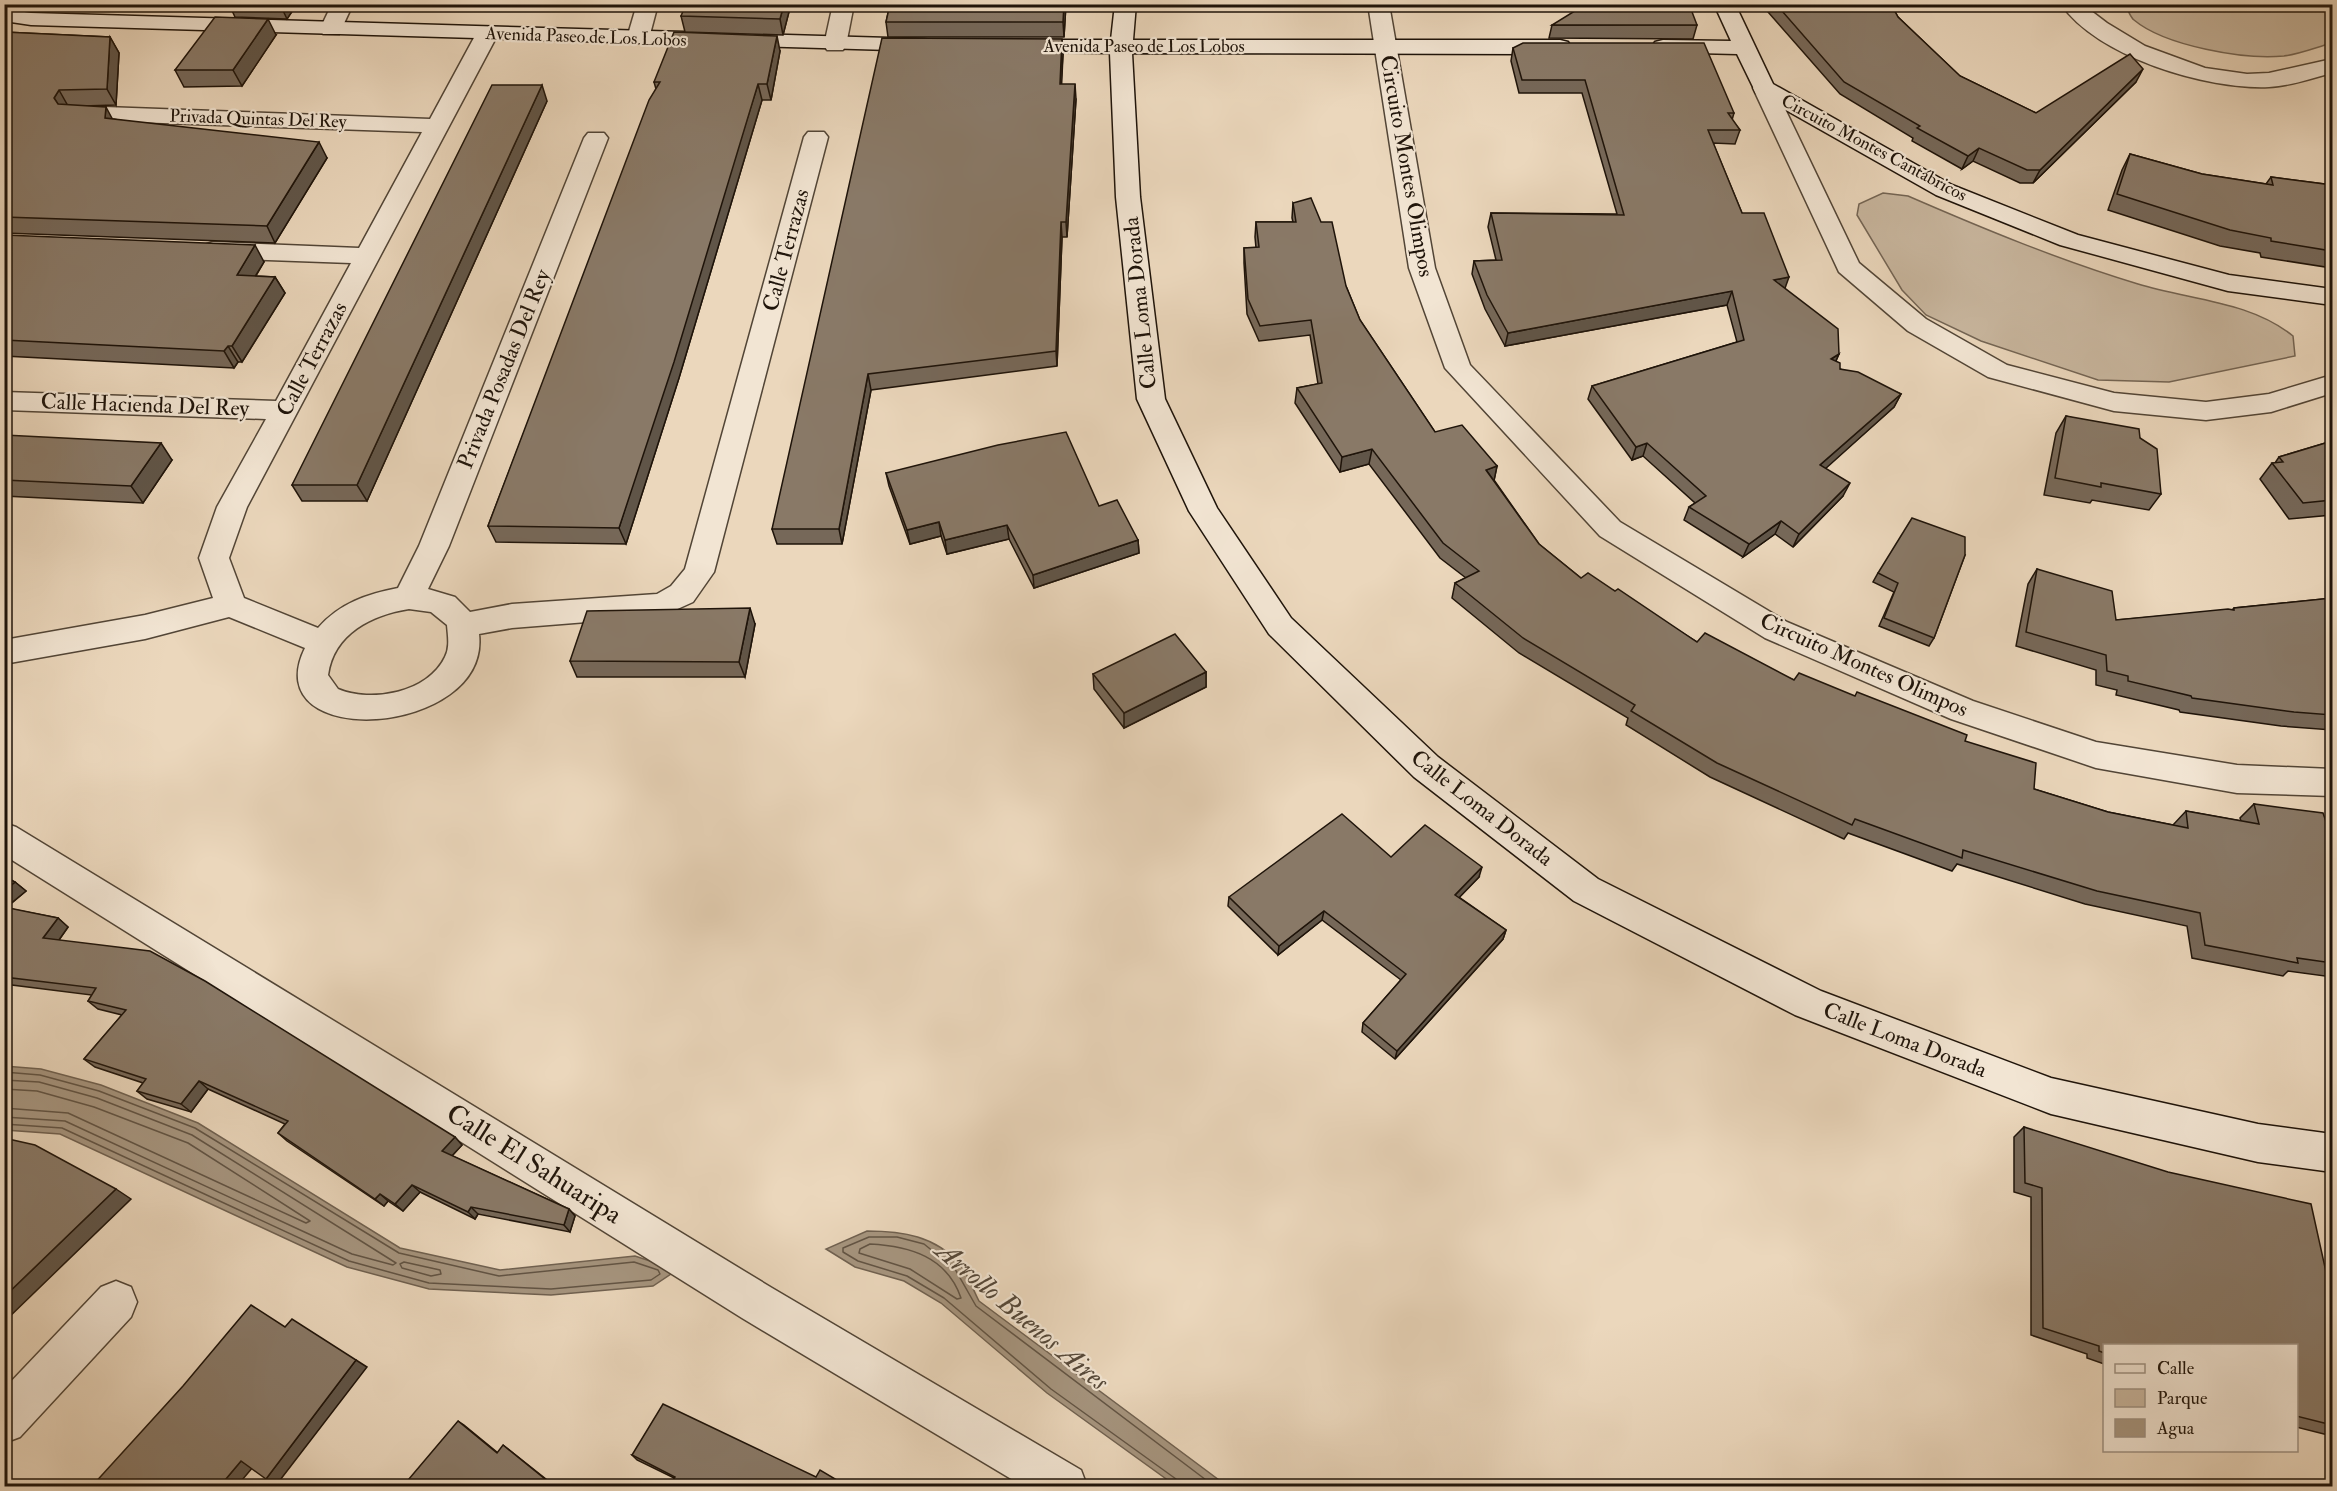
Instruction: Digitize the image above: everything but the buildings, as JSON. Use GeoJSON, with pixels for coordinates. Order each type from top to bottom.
{"type":"FeatureCollection","features":[{"type":"Feature","properties":{"kind":"street"},"geometry":{"type":"LineString","coordinates":[[330,28],[343,4]]}},
{"type":"Feature","properties":{"kind":"street"},"geometry":{"type":"LineString","coordinates":[[638,38],[648,4]]}},
{"type":"Feature","properties":{"kind":"street"},"geometry":{"type":"LineString","coordinates":[[835,45],[844,4]]}},
{"type":"Feature","properties":{"kind":"street","name":"Calle Loma Dorada"},"geometry":{"type":"LineString","coordinates":[[1126,4],[1121,46],[1128,197],[1151,399],[1204,511],[1280,626],[1426,767],[1586,890],[1808,1003],[2051,1096],[2258,1143],[2332,1153]]}},
{"type":"Feature","properties":{"kind":"street","name":"Circuito Montes Olimpos"},"geometry":{"type":"LineString","coordinates":[[1378,4],[1422,268],[1458,368],[1610,530],[1776,630],[1962,710],[2096,755],[2238,779],[2332,783]]}},
{"type":"Feature","properties":{"kind":"street","name":"Circuito Montes Cantábricos"},"geometry":{"type":"LineString","coordinates":[[1724,4],[1848,267],[1917,325],[1998,371],[2114,402],[2206,411],[2271,403],[2332,384]]}},
{"type":"Feature","properties":{"kind":"street"},"geometry":{"type":"LineString","coordinates":[[2071,4],[2076,13],[2120,42],[2174,66],[2226,78],[2270,80],[2332,66]]}},
{"type":"Feature","properties":{"kind":"street","name":"Avenida Paseo de Los Lobos"},"geometry":{"type":"LineString","coordinates":[[4,15],[31,19],[835,45],[942,45]]}},
{"type":"Feature","properties":{"kind":"street","name":"Calle Terrazas"},"geometry":{"type":"LineString","coordinates":[[231,604],[214,558],[232,507],[487,33]]}},
{"type":"Feature","properties":{"kind":"street","name":"Avenida Paseo de Los Lobos"},"geometry":{"type":"LineString","coordinates":[[1002,46],[1577,47]]}},
{"type":"Feature","properties":{"kind":"street"},"geometry":{"type":"LineString","coordinates":[[1637,47],[1745,48]]}},
{"type":"Feature","properties":{"kind":"street","name":"Circuito Montes Cantábricos"},"geometry":{"type":"LineString","coordinates":[[1764,88],[1944,190],[2069,240],[2228,283],[2332,297]]}},
{"type":"Feature","properties":{"kind":"street","name":"Privada Quintas Del Rey"},"geometry":{"type":"LineString","coordinates":[[77,113],[438,126]]}},
{"type":"Feature","properties":{"kind":"street","name":"Calle Terrazas"},"geometry":{"type":"LineString","coordinates":[[462,625],[512,616],[662,605],[682,594],[699,572],[816,137]]}},
{"type":"Feature","properties":{"kind":"street","name":"Privada Posadas Del Rey"},"geometry":{"type":"LineString","coordinates":[[409,598],[434,546],[596,138]]}},
{"type":"Feature","properties":{"kind":"street"},"geometry":{"type":"LineString","coordinates":[[190,249],[368,256]]}},
{"type":"Feature","properties":{"kind":"street","name":"Calle Hacienda Del Rey"},"geometry":{"type":"LineString","coordinates":[[4,400],[285,410]]}},
{"type":"Feature","properties":{"kind":"street"},"geometry":{"type":"LineString","coordinates":[[409,598],[438,603],[459,616],[462,625],[466,638],[462,656],[450,674],[432,690],[409,702],[383,708],[358,710],[337,704],[321,693],[313,678],[314,661],[322,642],[338,625],[359,611],[383,602],[409,598]]}},
{"type":"Feature","properties":{"kind":"street"},"geometry":{"type":"LineString","coordinates":[[4,652],[145,627],[231,604],[322,642]]}},
{"type":"Feature","properties":{"kind":"street","name":"Calle El Sahuaripa"},"geometry":{"type":"LineString","coordinates":[[4,837],[757,1303],[1065,1486]]}},
{"type":"Feature","properties":{"kind":"street"},"geometry":{"type":"LineString","coordinates":[[4,1421],[116,1302]]}},
{"type":"Feature","properties":{"kind":"green space"},"geometry":{"type":"Polygon","coordinates":[[[2125,5],[2332,5],[2332,43],[2284,56],[2268,57],[2206,49],[2185,44],[2148,29],[2133,19],[2125,5]]]}},
{"type":"Feature","properties":{"kind":"green space"},"geometry":{"type":"Polygon","coordinates":[[[1883,193],[1908,196],[2022,243],[2109,275],[2239,308],[2258,315],[2293,336],[2295,356],[2169,382],[2098,380],[1981,341],[1926,315],[1902,290],[1857,215],[1859,204],[1883,193]]]}},
{"type":"Feature","properties":{"kind":"water"},"geometry":{"type":"Polygon","coordinates":[[[4,1066],[41,1069],[101,1085],[198,1123],[400,1248],[500,1270],[635,1256],[677,1270],[653,1286],[551,1295],[429,1289],[347,1267],[60,1134],[5,1130],[4,1066]]]}},
{"type":"Feature","properties":{"kind":"water"},"geometry":{"type":"Polygon","coordinates":[[[867,1231],[906,1234],[940,1247],[960,1264],[979,1301],[1227,1486],[1176,1486],[1047,1393],[941,1303],[904,1281],[855,1267],[826,1249],[867,1231]]]}},
{"type":"Feature","properties":{"kind":"water label","name":"Arrollo Buenos Aires"},"geometry":{"type":"Point","coordinates":[1022,1316]}}]}
